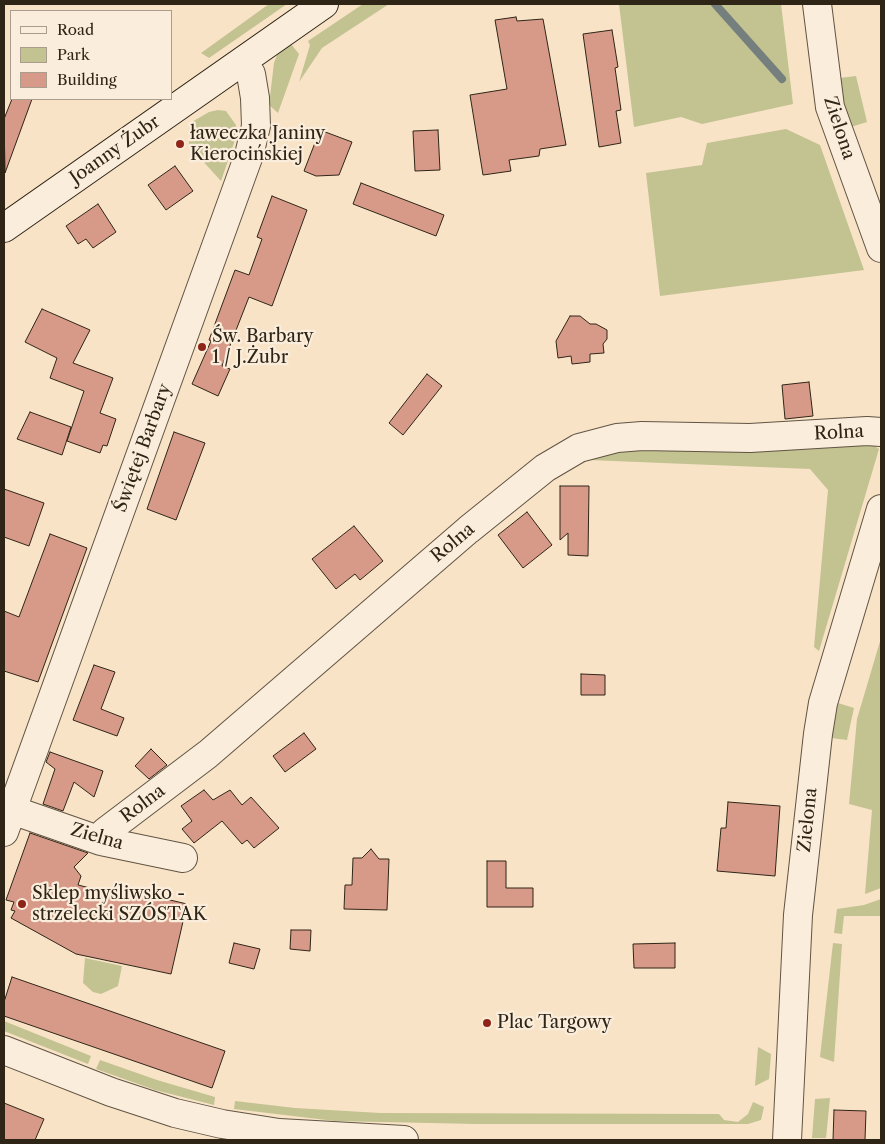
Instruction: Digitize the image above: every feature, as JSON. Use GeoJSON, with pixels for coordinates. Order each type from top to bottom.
{"type":"FeatureCollection","features":[{"type":"Feature","properties":{"kind":"street","name":"Joanny Żubr"},"geometry":{"type":"LineString","coordinates":[[4,228],[324,4]]}},
{"type":"Feature","properties":{"kind":"street","name":"Zielona"},"geometry":{"type":"LineString","coordinates":[[817,4],[830,106],[881,248]]}},
{"type":"Feature","properties":{"kind":"street","name":"Świętej Barbary"},"geometry":{"type":"LineString","coordinates":[[8,821],[249,155],[256,126],[255,98],[251,74],[242,62]]}},
{"type":"Feature","properties":{"kind":"street","name":"Rolna"},"geometry":{"type":"LineString","coordinates":[[101,841],[105,832],[208,754],[468,530],[545,468],[579,448],[617,438],[642,436],[750,438],[867,431],[881,432]]}},
{"type":"Feature","properties":{"kind":"street","name":"Zielona"},"geometry":{"type":"LineString","coordinates":[[787,1140],[798,914],[818,734],[823,703],[881,508]]}},
{"type":"Feature","properties":{"kind":"street","name":"Zielna"},"geometry":{"type":"LineString","coordinates":[[8,821],[183,858]]}},
{"type":"Feature","properties":{"kind":"street"},"geometry":{"type":"LineString","coordinates":[[4,1050],[111,1092],[175,1113],[222,1124],[279,1134],[404,1140]]}},
{"type":"Feature","properties":{"kind":"green space"},"geometry":{"type":"Polygon","coordinates":[[[269,4],[287,4],[209,58],[201,53],[269,4]]]}},
{"type":"Feature","properties":{"kind":"green space"},"geometry":{"type":"Polygon","coordinates":[[[363,4],[389,4],[322,48],[299,82],[310,45],[308,41],[363,4]]]}},
{"type":"Feature","properties":{"kind":"green space"},"geometry":{"type":"Polygon","coordinates":[[[619,4],[781,4],[793,104],[702,124],[681,117],[634,127],[619,4]]]}},
{"type":"Feature","properties":{"kind":"green space"},"geometry":{"type":"Polygon","coordinates":[[[291,44],[299,54],[278,113],[269,105],[274,63],[277,55],[291,44]]]}},
{"type":"Feature","properties":{"kind":"green space"},"geometry":{"type":"Polygon","coordinates":[[[856,76],[867,122],[851,127],[841,99],[840,78],[856,76]]]}},
{"type":"Feature","properties":{"kind":"green space"},"geometry":{"type":"Polygon","coordinates":[[[226,111],[236,125],[234,143],[221,181],[189,146],[190,123],[209,112],[226,111]]]}},
{"type":"Feature","properties":{"kind":"green space"},"geometry":{"type":"Polygon","coordinates":[[[786,129],[820,145],[864,270],[660,296],[646,173],[702,165],[707,143],[786,129]]]}},
{"type":"Feature","properties":{"kind":"green space"},"geometry":{"type":"Polygon","coordinates":[[[871,443],[879,449],[819,651],[814,647],[828,490],[810,469],[589,460],[589,456],[612,449],[871,443]]]}},
{"type":"Feature","properties":{"kind":"green space"},"geometry":{"type":"Polygon","coordinates":[[[881,638],[881,888],[865,894],[872,810],[849,804],[857,719],[881,638]]]}},
{"type":"Feature","properties":{"kind":"green space"},"geometry":{"type":"Polygon","coordinates":[[[838,703],[854,708],[847,740],[831,738],[838,703]]]}},
{"type":"Feature","properties":{"kind":"green space"},"geometry":{"type":"Polygon","coordinates":[[[881,899],[881,916],[844,916],[842,934],[834,933],[837,909],[864,905],[881,899]]]}},
{"type":"Feature","properties":{"kind":"green space"},"geometry":{"type":"Polygon","coordinates":[[[833,943],[842,944],[834,1062],[820,1057],[833,943]]]}},
{"type":"Feature","properties":{"kind":"green space"},"geometry":{"type":"Polygon","coordinates":[[[85,958],[122,966],[118,986],[101,994],[93,992],[83,983],[85,958]]]}},
{"type":"Feature","properties":{"kind":"green space"},"geometry":{"type":"Polygon","coordinates":[[[4,1021],[91,1056],[88,1064],[4,1031],[4,1021]]]}},
{"type":"Feature","properties":{"kind":"green space"},"geometry":{"type":"Polygon","coordinates":[[[758,1047],[771,1054],[769,1079],[755,1086],[758,1047]]]}},
{"type":"Feature","properties":{"kind":"green space"},"geometry":{"type":"Polygon","coordinates":[[[100,1060],[157,1080],[215,1097],[214,1105],[155,1090],[96,1069],[100,1060]]]}},
{"type":"Feature","properties":{"kind":"green space"},"geometry":{"type":"Polygon","coordinates":[[[830,1098],[826,1138],[812,1138],[815,1099],[830,1098]]]}},
{"type":"Feature","properties":{"kind":"green space"},"geometry":{"type":"Polygon","coordinates":[[[235,1101],[295,1108],[380,1113],[719,1114],[724,1120],[738,1122],[748,1114],[753,1102],[764,1107],[761,1120],[748,1124],[477,1124],[335,1121],[234,1109],[235,1101]]]}},
{"type":"Feature","properties":{"kind":"building"},"geometry":{"type":"Polygon","coordinates":[[[516,17],[517,21],[543,19],[566,145],[540,149],[539,156],[509,160],[511,171],[483,175],[470,95],[507,89],[495,20],[516,17]]]}},
{"type":"Feature","properties":{"kind":"building"},"geometry":{"type":"Polygon","coordinates":[[[612,30],[618,67],[615,68],[621,110],[616,111],[621,143],[599,147],[583,34],[612,30]]]}},
{"type":"Feature","properties":{"kind":"building"},"geometry":{"type":"Polygon","coordinates":[[[12,100],[32,100],[5,173],[4,119],[12,100]]]}},
{"type":"Feature","properties":{"kind":"building"},"geometry":{"type":"Polygon","coordinates":[[[320,130],[352,142],[339,175],[316,176],[304,171],[320,130]]]}},
{"type":"Feature","properties":{"kind":"building"},"geometry":{"type":"Polygon","coordinates":[[[438,130],[440,170],[415,171],[413,131],[438,130]]]}},
{"type":"Feature","properties":{"kind":"building"},"geometry":{"type":"Polygon","coordinates":[[[175,166],[193,191],[166,210],[148,185],[175,166]]]}},
{"type":"Feature","properties":{"kind":"building"},"geometry":{"type":"Polygon","coordinates":[[[361,183],[444,215],[436,236],[353,204],[361,183]]]}},
{"type":"Feature","properties":{"kind":"building"},"geometry":{"type":"Polygon","coordinates":[[[272,196],[307,210],[272,306],[249,297],[222,366],[230,369],[218,396],[192,384],[211,341],[209,340],[235,270],[249,275],[262,239],[257,237],[272,196]]]}},
{"type":"Feature","properties":{"kind":"building"},"geometry":{"type":"Polygon","coordinates":[[[98,204],[116,232],[93,248],[86,239],[78,244],[66,226],[98,204]]]}},
{"type":"Feature","properties":{"kind":"building"},"geometry":{"type":"Polygon","coordinates":[[[42,309],[90,330],[73,363],[113,378],[100,413],[116,419],[107,446],[103,445],[100,453],[67,441],[84,391],[50,378],[57,358],[25,342],[42,309]]]}},
{"type":"Feature","properties":{"kind":"building"},"geometry":{"type":"Polygon","coordinates":[[[570,316],[580,316],[590,324],[596,324],[607,330],[607,339],[603,344],[604,353],[590,354],[590,362],[572,364],[571,356],[558,358],[556,341],[570,316]]]}},
{"type":"Feature","properties":{"kind":"building"},"geometry":{"type":"Polygon","coordinates":[[[427,374],[442,386],[403,435],[389,423],[427,374]]]}},
{"type":"Feature","properties":{"kind":"building"},"geometry":{"type":"Polygon","coordinates":[[[809,382],[813,416],[785,419],[782,385],[809,382]]]}},
{"type":"Feature","properties":{"kind":"building"},"geometry":{"type":"Polygon","coordinates":[[[30,412],[71,427],[62,455],[17,439],[30,412]]]}},
{"type":"Feature","properties":{"kind":"building"},"geometry":{"type":"Polygon","coordinates":[[[174,432],[205,443],[176,520],[147,509],[174,432]]]}},
{"type":"Feature","properties":{"kind":"building"},"geometry":{"type":"Polygon","coordinates":[[[560,486],[589,486],[588,556],[568,555],[568,533],[560,540],[560,486]]]}},
{"type":"Feature","properties":{"kind":"building"},"geometry":{"type":"Polygon","coordinates":[[[4,489],[44,503],[29,546],[4,537],[4,489]]]}},
{"type":"Feature","properties":{"kind":"building"},"geometry":{"type":"Polygon","coordinates":[[[527,512],[552,545],[523,568],[498,535],[527,512]]]}},
{"type":"Feature","properties":{"kind":"building"},"geometry":{"type":"Polygon","coordinates":[[[354,526],[383,561],[360,580],[355,574],[336,589],[312,559],[354,526]]]}},
{"type":"Feature","properties":{"kind":"building"},"geometry":{"type":"Polygon","coordinates":[[[50,534],[87,548],[38,682],[4,671],[4,611],[19,617],[50,534]]]}},
{"type":"Feature","properties":{"kind":"building"},"geometry":{"type":"Polygon","coordinates":[[[94,665],[115,672],[101,709],[124,718],[117,736],[73,720],[94,665]]]}},
{"type":"Feature","properties":{"kind":"building"},"geometry":{"type":"Polygon","coordinates":[[[581,674],[605,675],[605,695],[581,695],[581,674]]]}},
{"type":"Feature","properties":{"kind":"building"},"geometry":{"type":"Polygon","coordinates":[[[304,733],[316,749],[285,772],[273,756],[304,733]]]}},
{"type":"Feature","properties":{"kind":"building"},"geometry":{"type":"Polygon","coordinates":[[[151,749],[167,765],[149,779],[135,766],[151,749]]]}},
{"type":"Feature","properties":{"kind":"building"},"geometry":{"type":"Polygon","coordinates":[[[50,752],[103,771],[94,797],[74,782],[63,811],[43,804],[55,769],[46,762],[50,752]]]}},
{"type":"Feature","properties":{"kind":"building"},"geometry":{"type":"Polygon","coordinates":[[[204,790],[213,800],[230,790],[242,805],[251,797],[279,828],[254,848],[247,840],[242,844],[222,821],[194,843],[182,829],[192,821],[181,806],[204,790]]]}},
{"type":"Feature","properties":{"kind":"building"},"geometry":{"type":"Polygon","coordinates":[[[728,802],[780,806],[775,876],[717,871],[721,828],[726,828],[728,802]]]}},
{"type":"Feature","properties":{"kind":"building"},"geometry":{"type":"Polygon","coordinates":[[[30,833],[88,853],[74,867],[81,876],[78,885],[134,899],[136,892],[187,904],[171,974],[76,954],[11,918],[15,911],[11,910],[14,902],[6,900],[30,833]]]}},
{"type":"Feature","properties":{"kind":"building"},"geometry":{"type":"Polygon","coordinates":[[[371,849],[379,859],[389,859],[387,910],[344,909],[345,885],[352,885],[353,858],[362,858],[371,849]]]}},
{"type":"Feature","properties":{"kind":"building"},"geometry":{"type":"Polygon","coordinates":[[[487,861],[506,861],[506,888],[533,888],[533,907],[487,907],[487,861]]]}},
{"type":"Feature","properties":{"kind":"building"},"geometry":{"type":"Polygon","coordinates":[[[291,930],[311,930],[310,951],[290,949],[291,930]]]}},
{"type":"Feature","properties":{"kind":"building"},"geometry":{"type":"Polygon","coordinates":[[[234,943],[260,949],[254,969],[229,963],[234,943]]]}},
{"type":"Feature","properties":{"kind":"building"},"geometry":{"type":"Polygon","coordinates":[[[675,943],[675,968],[634,968],[633,944],[675,943]]]}},
{"type":"Feature","properties":{"kind":"building"},"geometry":{"type":"Polygon","coordinates":[[[12,977],[225,1051],[212,1088],[4,1016],[4,1002],[12,977]]]}},
{"type":"Feature","properties":{"kind":"building"},"geometry":{"type":"Polygon","coordinates":[[[4,1103],[44,1119],[35,1140],[4,1140],[4,1103]]]}},
{"type":"Feature","properties":{"kind":"building"},"geometry":{"type":"Polygon","coordinates":[[[834,1110],[866,1111],[865,1140],[833,1140],[834,1110]]]}},
{"type":"Feature","properties":{"kind":"waterway"},"geometry":{"type":"LineString","coordinates":[[715,4],[782,79]]}},
{"type":"Feature","properties":{"kind":"place","name":"ławeczka Janiny Kierocińskiej"},"geometry":{"type":"Point","coordinates":[180,144]}},
{"type":"Feature","properties":{"kind":"place","name":"Św. Barbary 1 / J.Żubr"},"geometry":{"type":"Point","coordinates":[202,347]}},
{"type":"Feature","properties":{"kind":"place","name":"Sklep myśliwsko - strzelecki SZÓSTAK"},"geometry":{"type":"Point","coordinates":[22,904]}},
{"type":"Feature","properties":{"kind":"place","name":"Plac Targowy"},"geometry":{"type":"Point","coordinates":[487,1023]}}]}
